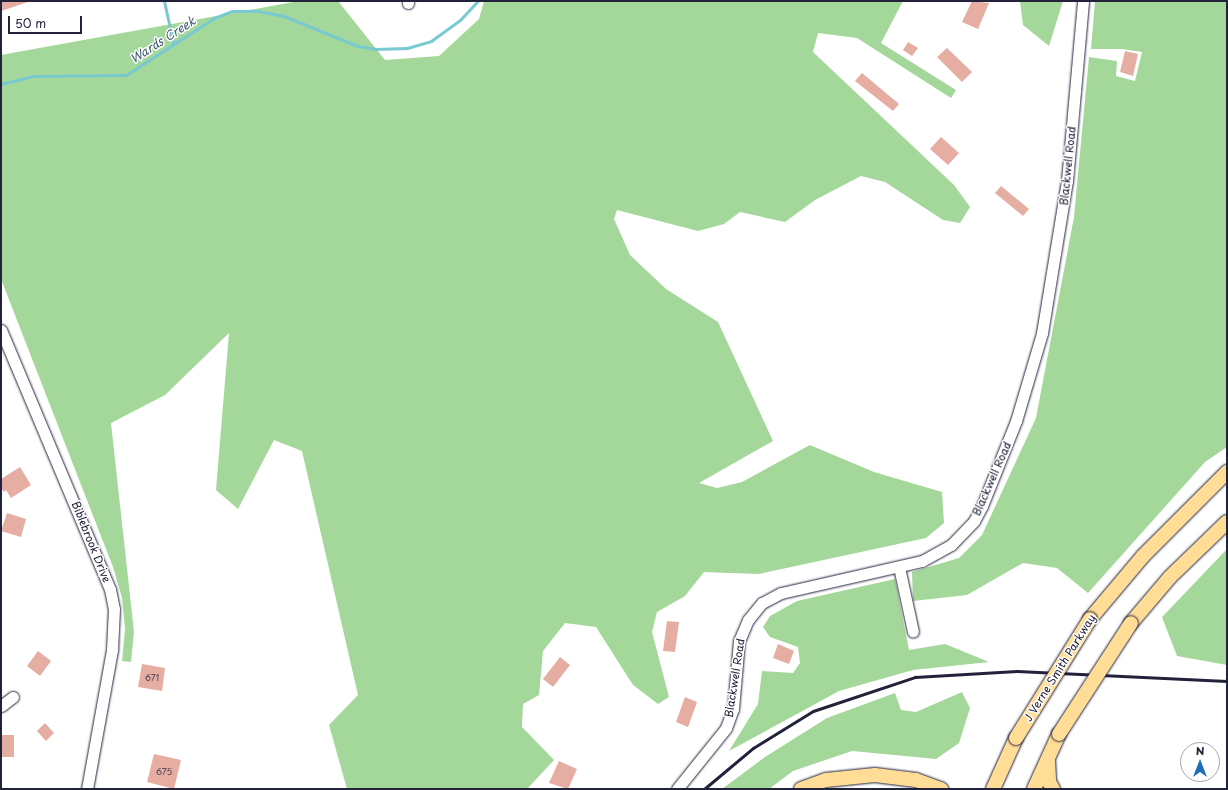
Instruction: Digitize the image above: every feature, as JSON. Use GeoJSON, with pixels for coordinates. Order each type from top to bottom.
{"type":"FeatureCollection","features":[{"type":"Feature","properties":{"kind":"main road","name":"J Verne Smith Parkway"},"geometry":{"type":"LineString","coordinates":[[993,789],[1016,738],[1090,619],[1143,556],[1227,472]]}},
{"type":"Feature","properties":{"kind":"main road"},"geometry":{"type":"LineString","coordinates":[[1034,789],[1059,734],[1131,623],[1170,577],[1227,522]]}},
{"type":"Feature","properties":{"kind":"main road"},"geometry":{"type":"LineString","coordinates":[[1048,756],[1050,782],[1053,789]]}},
{"type":"Feature","properties":{"kind":"main road"},"geometry":{"type":"LineString","coordinates":[[801,789],[826,780],[875,775],[916,780],[942,789]]}},
{"type":"Feature","properties":{"kind":"main road"},"geometry":{"type":"LineString","coordinates":[[984,789],[999,775]]}},
{"type":"Feature","properties":{"kind":"main road"},"geometry":{"type":"LineString","coordinates":[[830,789],[866,784],[913,789]]}},
{"type":"Feature","properties":{"kind":"street","name":"Blackwell Road"},"geometry":{"type":"LineString","coordinates":[[677,789],[720,736],[730,719],[739,641],[755,611],[781,593],[899,567],[937,554],[967,530],[982,506],[1016,422],[1042,333],[1068,181],[1083,1]]}},
{"type":"Feature","properties":{"kind":"street","name":"Biblebrook Drive"},"geometry":{"type":"LineString","coordinates":[[1,330],[110,589],[114,609],[112,650],[87,789]]}},
{"type":"Feature","properties":{"kind":"street"},"geometry":{"type":"LineString","coordinates":[[899,567],[913,632]]}},
{"type":"Feature","properties":{"kind":"street"},"geometry":{"type":"LineString","coordinates":[[1,706],[13,696]]}},
{"type":"Feature","properties":{"kind":"green space"},"geometry":{"type":"Polygon","coordinates":[[[299,1],[338,1],[385,60],[439,56],[479,19],[484,1],[903,1],[881,43],[956,90],[951,98],[857,38],[818,33],[813,52],[954,185],[970,207],[960,223],[943,220],[885,182],[861,176],[815,200],[785,222],[740,212],[724,224],[698,231],[617,210],[614,219],[630,255],[666,289],[718,322],[773,441],[699,483],[717,488],[742,482],[810,445],[874,472],[942,492],[944,523],[926,538],[759,574],[704,572],[685,596],[657,612],[652,632],[669,697],[658,704],[633,685],[596,627],[565,623],[543,651],[539,695],[523,704],[522,727],[554,760],[527,789],[347,789],[329,725],[358,695],[302,451],[274,440],[238,509],[216,490],[229,333],[165,395],[111,423],[134,632],[131,662],[122,661],[125,629],[122,598],[113,567],[1,279],[1,55],[299,1]]]}},
{"type":"Feature","properties":{"kind":"green space"},"geometry":{"type":"Polygon","coordinates":[[[1020,1],[1063,1],[1049,46],[1023,25],[1020,1]]]}},
{"type":"Feature","properties":{"kind":"green space"},"geometry":{"type":"Polygon","coordinates":[[[1095,1],[1227,1],[1227,447],[1205,462],[1088,593],[1057,568],[1023,563],[967,595],[913,601],[912,572],[959,558],[982,535],[1036,418],[1074,217],[1089,57],[1117,61],[1116,76],[1135,81],[1142,52],[1122,49],[1091,49],[1095,1]]]}},
{"type":"Feature","properties":{"kind":"green space"},"geometry":{"type":"Polygon","coordinates":[[[1227,549],[1227,665],[1177,656],[1162,617],[1227,549]]]}},
{"type":"Feature","properties":{"kind":"green space"},"geometry":{"type":"Polygon","coordinates":[[[895,579],[909,650],[945,644],[989,662],[913,670],[839,691],[729,751],[758,704],[762,671],[793,673],[800,663],[798,647],[770,637],[763,627],[770,616],[797,601],[895,579]]]}},
{"type":"Feature","properties":{"kind":"green space"},"geometry":{"type":"Polygon","coordinates":[[[962,692],[970,708],[959,743],[936,759],[852,751],[793,771],[769,789],[722,789],[765,757],[827,718],[895,693],[901,710],[916,712],[962,692]]]}},
{"type":"Feature","properties":{"kind":"building"},"geometry":{"type":"Polygon","coordinates":[[[1,1],[27,1],[28,2],[1,11],[1,1]]]}},
{"type":"Feature","properties":{"kind":"building"},"geometry":{"type":"Polygon","coordinates":[[[972,1],[989,3],[978,29],[962,22],[972,1]]]}},
{"type":"Feature","properties":{"kind":"building"},"geometry":{"type":"Polygon","coordinates":[[[908,42],[918,48],[912,56],[903,50],[908,42]]]}},
{"type":"Feature","properties":{"kind":"building"},"geometry":{"type":"Polygon","coordinates":[[[947,48],[972,72],[962,82],[937,57],[947,48]]]}},
{"type":"Feature","properties":{"kind":"building"},"geometry":{"type":"Polygon","coordinates":[[[1125,51],[1138,54],[1133,76],[1120,72],[1125,51]]]}},
{"type":"Feature","properties":{"kind":"building"},"geometry":{"type":"Polygon","coordinates":[[[862,73],[899,104],[893,111],[855,81],[862,73]]]}},
{"type":"Feature","properties":{"kind":"building"},"geometry":{"type":"Polygon","coordinates":[[[941,137],[959,153],[948,165],[930,149],[941,137]]]}},
{"type":"Feature","properties":{"kind":"building"},"geometry":{"type":"Polygon","coordinates":[[[1001,186],[1029,209],[1023,216],[995,193],[1001,186]]]}},
{"type":"Feature","properties":{"kind":"building"},"geometry":{"type":"Polygon","coordinates":[[[20,467],[31,485],[11,498],[6,490],[4,492],[1,488],[1,479],[20,467]]]}},
{"type":"Feature","properties":{"kind":"building"},"geometry":{"type":"Polygon","coordinates":[[[7,513],[26,519],[21,537],[1,531],[7,513]]]}},
{"type":"Feature","properties":{"kind":"building"},"geometry":{"type":"Polygon","coordinates":[[[667,621],[679,622],[675,652],[663,651],[667,621]]]}},
{"type":"Feature","properties":{"kind":"building"},"geometry":{"type":"Polygon","coordinates":[[[778,644],[794,651],[789,664],[773,658],[778,644]]]}},
{"type":"Feature","properties":{"kind":"building"},"geometry":{"type":"Polygon","coordinates":[[[38,651],[51,661],[40,676],[27,666],[38,651]]]}},
{"type":"Feature","properties":{"kind":"building"},"geometry":{"type":"Polygon","coordinates":[[[560,657],[570,665],[553,687],[543,679],[560,657]]]}},
{"type":"Feature","properties":{"kind":"building"},"geometry":{"type":"Polygon","coordinates":[[[142,664],[165,668],[162,691],[138,687],[142,664]]]}},
{"type":"Feature","properties":{"kind":"building"},"geometry":{"type":"Polygon","coordinates":[[[685,697],[697,702],[688,727],[676,722],[685,697]]]}},
{"type":"Feature","properties":{"kind":"building"},"geometry":{"type":"Polygon","coordinates":[[[45,723],[54,733],[46,741],[37,731],[45,723]]]}},
{"type":"Feature","properties":{"kind":"building"},"geometry":{"type":"Polygon","coordinates":[[[1,735],[14,735],[14,757],[1,757],[1,735]]]}},
{"type":"Feature","properties":{"kind":"building"},"geometry":{"type":"Polygon","coordinates":[[[154,754],[181,760],[174,789],[147,782],[154,754]]]}},
{"type":"Feature","properties":{"kind":"building"},"geometry":{"type":"Polygon","coordinates":[[[559,761],[577,769],[568,789],[549,783],[559,761]]]}},
{"type":"Feature","properties":{"kind":"waterway"},"geometry":{"type":"LineString","coordinates":[[164,1],[173,42]]}},
{"type":"Feature","properties":{"kind":"waterway","name":"Wards Creek"},"geometry":{"type":"LineString","coordinates":[[1,84],[34,76],[126,75],[214,18],[232,11],[257,11],[284,16],[357,46],[375,49],[407,48],[431,41],[460,20],[478,1]]}},
{"type":"Feature","properties":{"kind":"railway"},"geometry":{"type":"LineString","coordinates":[[704,789],[753,748],[813,711],[915,677],[1017,671],[1227,681]]}}]}
